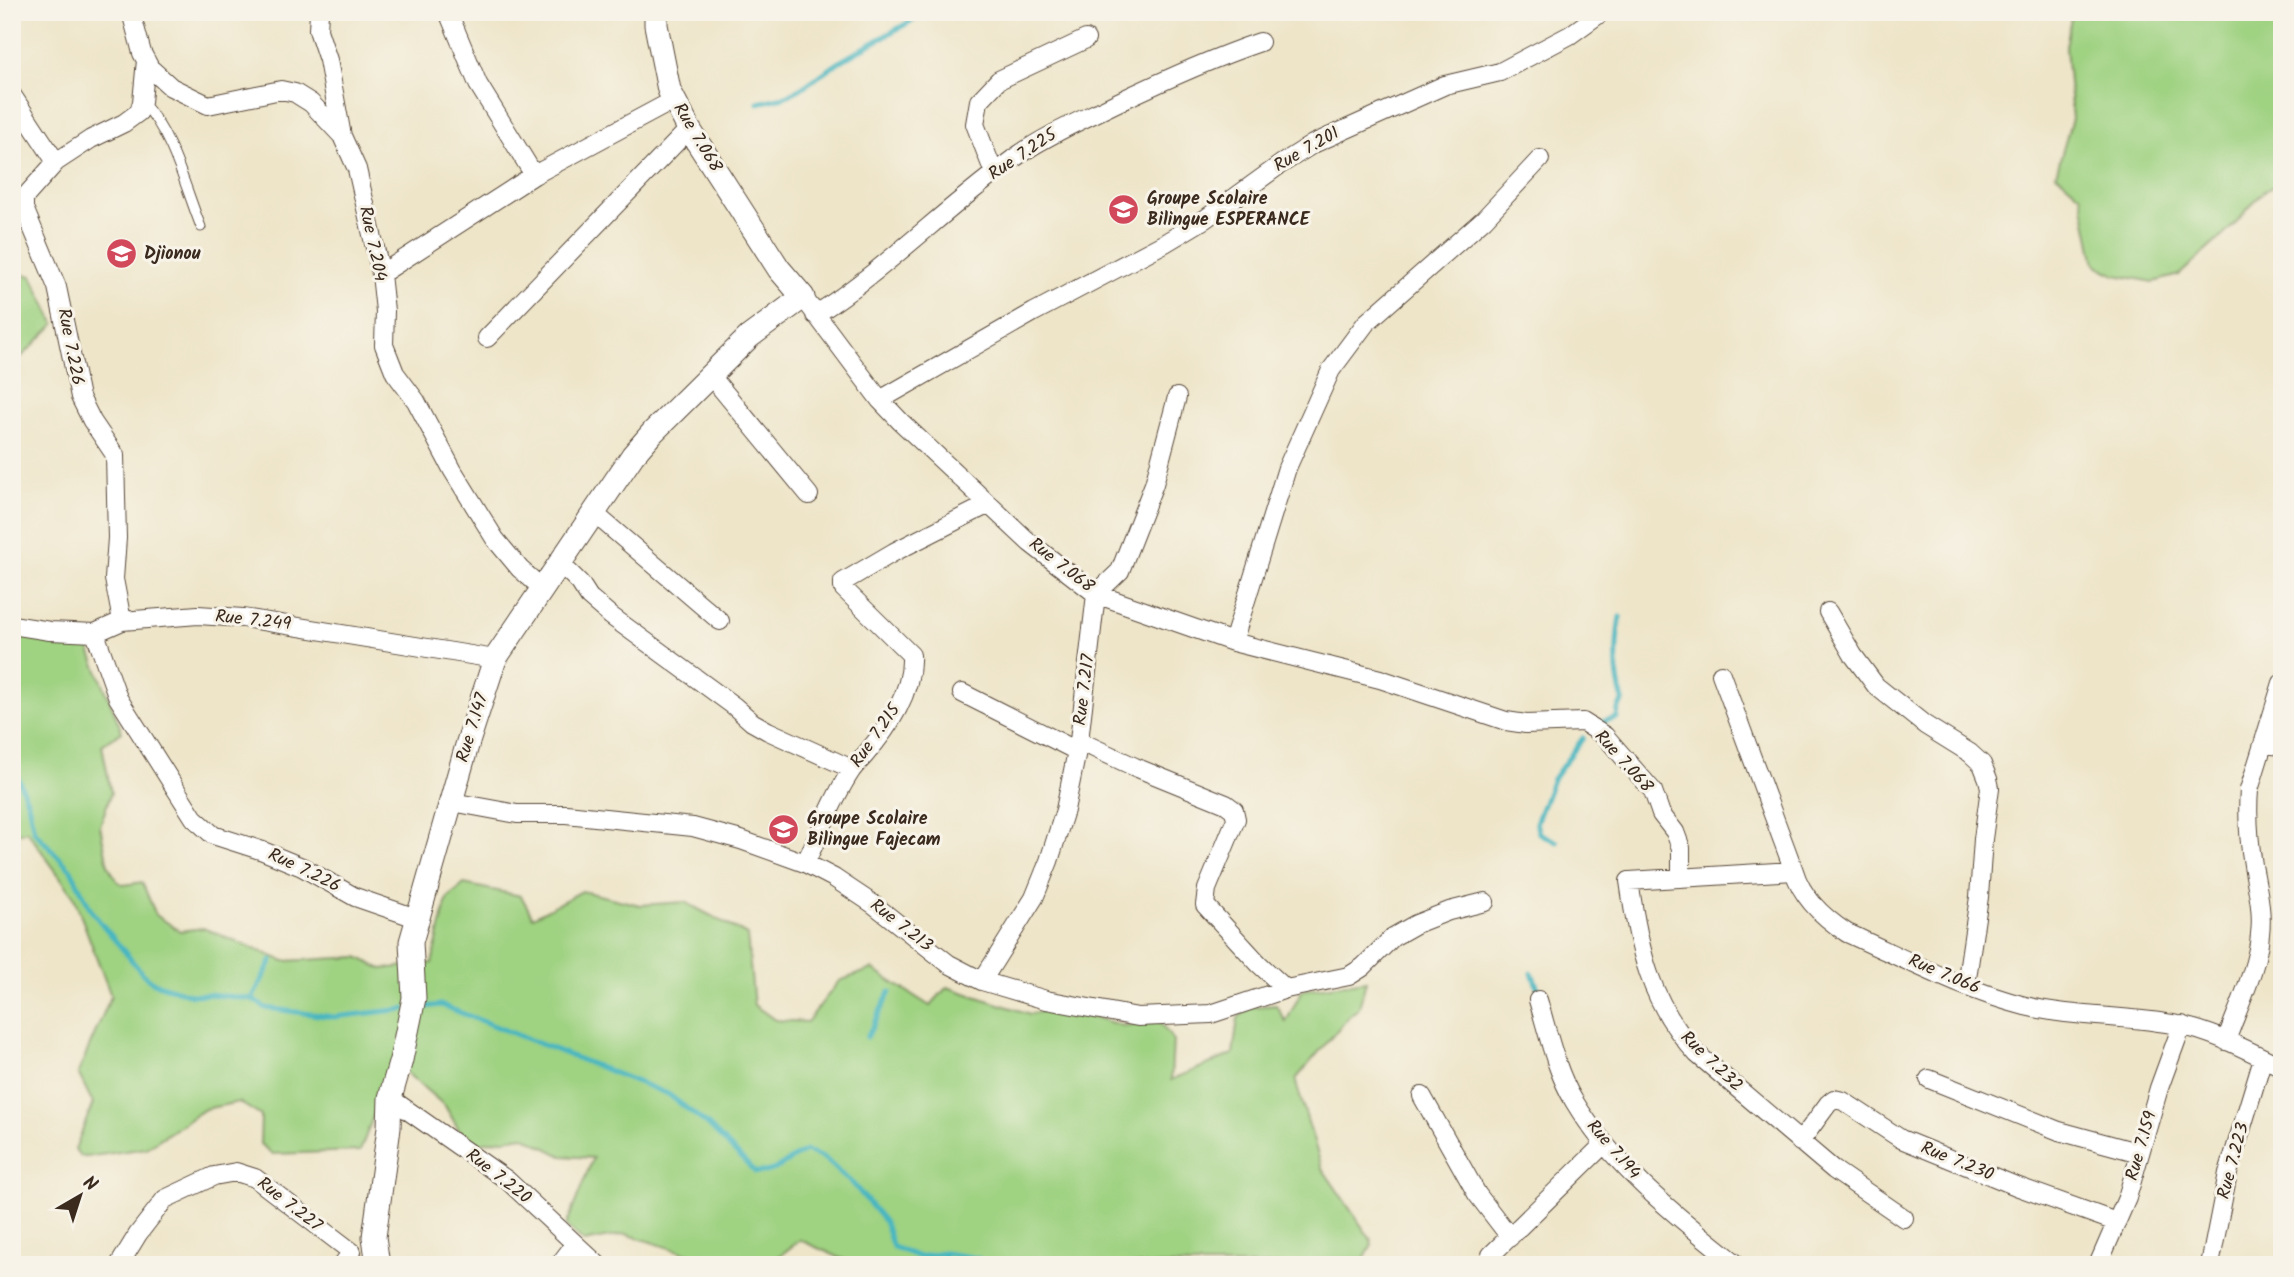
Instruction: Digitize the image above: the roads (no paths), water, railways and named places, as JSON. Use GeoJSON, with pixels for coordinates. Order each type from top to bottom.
{"type":"FeatureCollection","features":[{"type":"Feature","properties":{"kind":"street","name":"Rue 7.204"},"geometry":{"type":"LineString","coordinates":[[131,12],[150,68],[171,87],[208,105],[281,90],[295,93],[311,103],[342,136],[357,169],[381,274],[385,311],[384,345],[395,373],[416,401],[453,471],[495,539],[520,569],[542,588]]}},
{"type":"Feature","properties":{"kind":"street"},"geometry":{"type":"LineString","coordinates":[[319,12],[318,30],[328,60],[342,136]]}},
{"type":"Feature","properties":{"kind":"street"},"geometry":{"type":"LineString","coordinates":[[448,12],[478,84],[534,174]]}},
{"type":"Feature","properties":{"kind":"street","name":"Rue 7.068"},"geometry":{"type":"LineString","coordinates":[[656,12],[664,69],[674,100],[689,129],[779,269],[880,400],[987,505],[1061,569],[1096,594],[1233,642],[1380,679],[1506,721],[1525,724],[1583,722],[1605,736],[1653,791],[1661,814],[1675,832],[1681,848],[1681,877]]}},
{"type":"Feature","properties":{"kind":"street","name":"Rue 7.201"},"geometry":{"type":"LineString","coordinates":[[880,400],[903,384],[1165,243],[1205,219],[1313,144],[1446,85],[1500,72],[1570,35],[1602,12]]}},
{"type":"Feature","properties":{"kind":"street"},"geometry":{"type":"LineString","coordinates":[[994,173],[975,124],[979,101],[999,80],[1086,39]]}},
{"type":"Feature","properties":{"kind":"street","name":"Rue 7.225"},"geometry":{"type":"LineString","coordinates":[[809,306],[888,261],[994,173],[1060,130],[1216,57],[1260,43]]}},
{"type":"Feature","properties":{"kind":"street"},"geometry":{"type":"LineString","coordinates":[[142,102],[146,60]]}},
{"type":"Feature","properties":{"kind":"street"},"geometry":{"type":"LineString","coordinates":[[12,95],[56,162]]}},
{"type":"Feature","properties":{"kind":"street"},"geometry":{"type":"LineString","coordinates":[[381,274],[534,174],[674,100]]}},
{"type":"Feature","properties":{"kind":"street","name":"Rue 7.226"},"geometry":{"type":"LineString","coordinates":[[122,621],[114,579],[117,538],[115,455],[92,421],[80,397],[57,287],[24,208],[24,198],[56,162],[91,139],[124,123],[139,112],[142,102]]}},
{"type":"Feature","properties":{"kind":"street"},"geometry":{"type":"LineString","coordinates":[[488,338],[689,129]]}},
{"type":"Feature","properties":{"kind":"street"},"geometry":{"type":"LineString","coordinates":[[1233,642],[1287,468],[1331,370],[1366,323],[1484,219],[1540,159]]}},
{"type":"Feature","properties":{"kind":"street","name":"Rue 7.147"},"geometry":{"type":"LineString","coordinates":[[378,1265],[374,1237],[389,1128],[390,1098],[414,998],[411,942],[467,742],[495,659],[634,455],[662,423],[749,337],[809,306]]}},
{"type":"Feature","properties":{"kind":"street"},"geometry":{"type":"LineString","coordinates":[[710,376],[809,495]]}},
{"type":"Feature","properties":{"kind":"street"},"geometry":{"type":"LineString","coordinates":[[1096,594],[1120,571],[1154,484],[1177,397]]}},
{"type":"Feature","properties":{"kind":"street","name":"Rue 7.215"},"geometry":{"type":"LineString","coordinates":[[806,863],[822,821],[852,769],[867,753],[901,704],[912,674],[911,654],[843,588],[843,582],[894,552],[987,505]]}},
{"type":"Feature","properties":{"kind":"street"},"geometry":{"type":"LineString","coordinates":[[595,514],[720,621]]}},
{"type":"Feature","properties":{"kind":"street"},"geometry":{"type":"LineString","coordinates":[[561,564],[580,583],[589,597],[611,616],[752,722],[852,769]]}},
{"type":"Feature","properties":{"kind":"street","name":"Rue 7.217"},"geometry":{"type":"LineString","coordinates":[[982,982],[1034,898],[1065,810],[1078,746],[1096,594]]}},
{"type":"Feature","properties":{"kind":"street"},"geometry":{"type":"LineString","coordinates":[[1828,612],[1875,686],[1925,725],[1970,753],[1982,764],[1988,779],[1990,788],[1979,897],[1966,985]]}},
{"type":"Feature","properties":{"kind":"street","name":"Rue 7.249"},"geometry":{"type":"LineString","coordinates":[[12,625],[50,631],[95,633],[122,621],[198,615],[243,618],[495,659]]}},
{"type":"Feature","properties":{"kind":"street","name":"Rue 7.226"},"geometry":{"type":"LineString","coordinates":[[95,633],[118,698],[194,818],[213,835],[263,851],[302,867],[355,897],[419,919]]}},
{"type":"Feature","properties":{"kind":"street","name":"Rue 7.066"},"geometry":{"type":"LineString","coordinates":[[1721,674],[1794,872],[1807,897],[1834,924],[1847,933],[2004,1000],[2040,1009],[2182,1025],[2226,1041],[2282,1067]]}},
{"type":"Feature","properties":{"kind":"street"},"geometry":{"type":"LineString","coordinates":[[2226,1041],[2258,951],[2261,933],[2248,806],[2249,790],[2282,683]]}},
{"type":"Feature","properties":{"kind":"street"},"geometry":{"type":"LineString","coordinates":[[962,693],[1078,746],[1226,804],[1234,810],[1236,819],[1207,888],[1205,905],[1286,989]]}},
{"type":"Feature","properties":{"kind":"street"},"geometry":{"type":"LineString","coordinates":[[2263,744],[2282,746]]}},
{"type":"Feature","properties":{"kind":"street","name":"Rue 7.213"},"geometry":{"type":"LineString","coordinates":[[452,802],[517,814],[594,816],[693,827],[741,840],[806,863],[834,878],[873,904],[949,964],[982,982],[1058,1003],[1138,1017],[1211,1014],[1286,989],[1349,976],[1363,967],[1393,937],[1416,924],[1485,902]]}},
{"type":"Feature","properties":{"kind":"street"},"geometry":{"type":"LineString","coordinates":[[1681,877],[1794,872]]}},
{"type":"Feature","properties":{"kind":"street","name":"Rue 7.232"},"geometry":{"type":"LineString","coordinates":[[1681,877],[1629,881],[1638,943],[1662,1007],[1697,1054],[1833,1170],[1903,1218]]}},
{"type":"Feature","properties":{"kind":"street","name":"Rue 7.194"},"geometry":{"type":"LineString","coordinates":[[1538,999],[1573,1100],[1604,1144],[1627,1170],[1695,1231],[1738,1265]]}},
{"type":"Feature","properties":{"kind":"street","name":"Rue 7.159"},"geometry":{"type":"LineString","coordinates":[[2098,1265],[2127,1198],[2159,1088],[2182,1025]]}},
{"type":"Feature","properties":{"kind":"street","name":"Rue 7.223"},"geometry":{"type":"LineString","coordinates":[[2210,1265],[2228,1172],[2263,1058]]}},
{"type":"Feature","properties":{"kind":"street"},"geometry":{"type":"LineString","coordinates":[[1929,1079],[2059,1131],[2140,1153]]}},
{"type":"Feature","properties":{"kind":"street"},"geometry":{"type":"LineString","coordinates":[[1422,1096],[1477,1194],[1510,1237]]}},
{"type":"Feature","properties":{"kind":"street","name":"Rue 7.220"},"geometry":{"type":"LineString","coordinates":[[390,1098],[507,1180],[598,1265]]}},
{"type":"Feature","properties":{"kind":"street","name":"Rue 7.230"},"geometry":{"type":"LineString","coordinates":[[1800,1142],[1828,1104],[1834,1099],[1843,1101],[1901,1139],[2116,1223]]}},
{"type":"Feature","properties":{"kind":"street"},"geometry":{"type":"LineString","coordinates":[[1494,1265],[1491,1255],[1604,1144]]}},
{"type":"Feature","properties":{"kind":"street","name":"Rue 7.227"},"geometry":{"type":"LineString","coordinates":[[119,1265],[138,1234],[165,1199],[214,1176],[236,1172],[255,1178],[347,1259]]}},
{"type":"Feature","properties":{"kind":"street"},"geometry":{"type":"LineString","coordinates":[[347,1259],[374,1237]]}},
{"type":"Feature","properties":{"kind":"street"},"geometry":{"type":"LineString","coordinates":[[559,1265],[575,1244]]}},
{"type":"Feature","properties":{"kind":"lane"},"geometry":{"type":"LineString","coordinates":[[142,102],[156,116],[164,132],[201,227]]}},
{"type":"Feature","properties":{"kind":"waterway"},"geometry":{"type":"LineString","coordinates":[[758,103],[784,97],[800,89],[841,61],[927,12]]}},
{"type":"Feature","properties":{"kind":"waterway"},"geometry":{"type":"LineString","coordinates":[[1597,723],[1617,718],[1623,700],[1617,659],[1620,617]]}},
{"type":"Feature","properties":{"kind":"waterway"},"geometry":{"type":"LineString","coordinates":[[1557,842],[1539,833],[1536,823],[1553,779],[1583,738]]}},
{"type":"Feature","properties":{"kind":"waterway"},"geometry":{"type":"LineString","coordinates":[[12,763],[28,803],[34,831],[71,870],[92,912],[142,973],[154,983],[192,995],[209,994],[252,999],[266,1008],[334,1017],[405,1009]]}},
{"type":"Feature","properties":{"kind":"waterway"},"geometry":{"type":"LineString","coordinates":[[252,999],[272,960]]}},
{"type":"Feature","properties":{"kind":"waterway"},"geometry":{"type":"LineString","coordinates":[[1532,973],[1541,996]]}},
{"type":"Feature","properties":{"kind":"waterway"},"geometry":{"type":"LineString","coordinates":[[867,1037],[890,992]]}},
{"type":"Feature","properties":{"kind":"waterway"},"geometry":{"type":"LineString","coordinates":[[418,1008],[441,1005],[668,1094],[708,1125],[755,1172],[775,1169],[806,1151],[825,1159],[854,1185],[884,1221],[893,1247],[919,1257],[944,1253],[977,1258],[989,1265]]}},
{"type":"Feature","properties":{"kind":"waterway"},"geometry":{"type":"LineString","coordinates":[[944,1253],[945,1265]]}},
{"type":"Feature","properties":{"kind":"place","name":"Groupe Scolaire Bilingue ESPERANCE"},"geometry":{"type":"Point","coordinates":[1124,209]}},
{"type":"Feature","properties":{"kind":"place","name":"Djionou"},"geometry":{"type":"Point","coordinates":[121,254]}},
{"type":"Feature","properties":{"kind":"place","name":"Groupe Scolaire Bilingue Fajecam"},"geometry":{"type":"Point","coordinates":[784,829]}}]}
